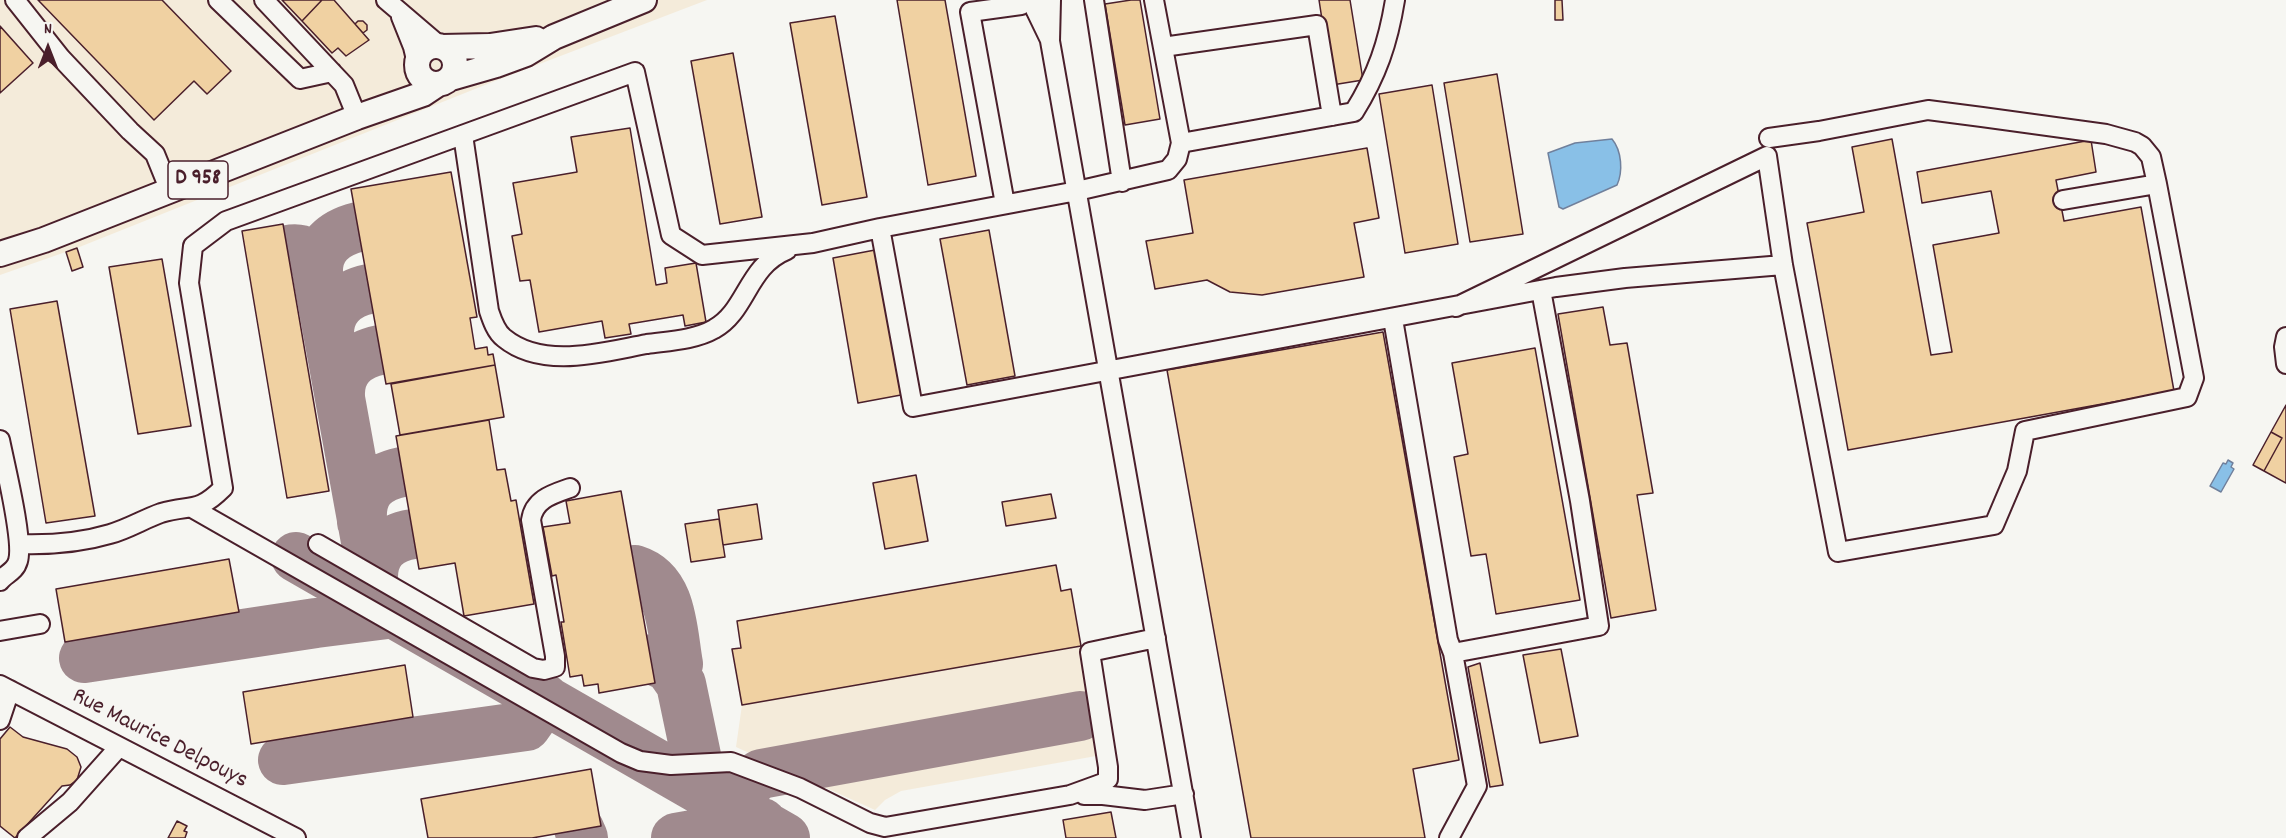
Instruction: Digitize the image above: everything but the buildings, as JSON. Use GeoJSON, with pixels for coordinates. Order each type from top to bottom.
{"type":"FeatureCollection","features":[{"type":"Feature","properties":{"kind":"main road","name":"D 958"},"geometry":{"type":"LineString","coordinates":[[0,254],[44,240],[357,117],[423,94],[444,81],[526,54],[554,38],[644,0]]}},
{"type":"Feature","properties":{"kind":"main road","name":"D 958"},"geometry":{"type":"LineString","coordinates":[[441,47],[490,46],[554,38]]}},
{"type":"Feature","properties":{"kind":"main road"},"geometry":{"type":"LineString","coordinates":[[394,103],[408,89],[419,58],[427,49],[441,47],[455,60],[455,66],[444,81],[425,81],[417,66]]}},
{"type":"Feature","properties":{"kind":"street"},"geometry":{"type":"LineString","coordinates":[[15,0],[61,58],[130,132],[155,153],[170,191]]}},
{"type":"Feature","properties":{"kind":"street"},"geometry":{"type":"LineString","coordinates":[[218,0],[300,79],[332,72]]}},
{"type":"Feature","properties":{"kind":"street"},"geometry":{"type":"LineString","coordinates":[[264,0],[344,85],[357,117]]}},
{"type":"Feature","properties":{"kind":"street"},"geometry":{"type":"LineString","coordinates":[[1051,0],[1050,41],[1191,838]]}},
{"type":"Feature","properties":{"kind":"street"},"geometry":{"type":"LineString","coordinates":[[1095,0],[1122,182]]}},
{"type":"Feature","properties":{"kind":"street"},"geometry":{"type":"LineString","coordinates":[[19,544],[81,542],[112,534],[162,513],[208,503],[223,488],[189,283],[193,246],[226,221],[635,72],[671,235],[702,255],[809,243],[1122,182],[1168,170],[1177,159],[1181,143],[1154,0]]}},
{"type":"Feature","properties":{"kind":"street"},"geometry":{"type":"LineString","coordinates":[[1181,143],[1354,112],[1372,84],[1388,38],[1395,0]]}},
{"type":"Feature","properties":{"kind":"street"},"geometry":{"type":"LineString","coordinates":[[1005,204],[970,12],[1027,2],[1035,9],[1050,41]]}},
{"type":"Feature","properties":{"kind":"street"},"geometry":{"type":"LineString","coordinates":[[392,6],[441,47]]}},
{"type":"Feature","properties":{"kind":"street"},"geometry":{"type":"LineString","coordinates":[[392,6],[414,47],[417,66]]}},
{"type":"Feature","properties":{"kind":"street"},"geometry":{"type":"LineString","coordinates":[[1163,47],[1317,25],[1332,116]]}},
{"type":"Feature","properties":{"kind":"street"},"geometry":{"type":"LineString","coordinates":[[1456,307],[1767,156],[1783,265],[1838,552],[1994,525],[2017,471],[2025,431],[2187,396],[2194,378],[2151,157],[2142,146],[2106,134],[1929,110],[1769,138]]}},
{"type":"Feature","properties":{"kind":"street"},"geometry":{"type":"LineString","coordinates":[[463,135],[489,311],[494,325],[503,338],[520,348],[546,355],[580,356],[694,336],[714,330],[733,311],[764,264],[775,255],[809,243]]}},
{"type":"Feature","properties":{"kind":"street"},"geometry":{"type":"LineString","coordinates":[[2063,200],[2157,184]]}},
{"type":"Feature","properties":{"kind":"street"},"geometry":{"type":"LineString","coordinates":[[880,228],[913,407],[1541,290],[1625,278],[1783,265]]}},
{"type":"Feature","properties":{"kind":"street"},"geometry":{"type":"LineString","coordinates":[[1454,653],[1599,626],[1580,501],[1541,290]]}},
{"type":"Feature","properties":{"kind":"street"},"geometry":{"type":"LineString","coordinates":[[1393,319],[1448,640],[1454,653],[1477,786],[1450,838]]}},
{"type":"Feature","properties":{"kind":"street"},"geometry":{"type":"LineString","coordinates":[[2286,337],[2284,347],[2286,364]]}},
{"type":"Feature","properties":{"kind":"street"},"geometry":{"type":"LineString","coordinates":[[0,440],[19,544],[18,562],[11,573],[2,578],[0,582]]}},
{"type":"Feature","properties":{"kind":"street"},"geometry":{"type":"LineString","coordinates":[[318,544],[533,668],[549,669],[555,667],[555,656],[531,519],[532,510],[552,494],[570,488]]}},
{"type":"Feature","properties":{"kind":"street"},"geometry":{"type":"LineString","coordinates":[[192,508],[621,753],[640,761],[671,765],[731,762],[800,788],[870,822],[885,827],[896,826]]}},
{"type":"Feature","properties":{"kind":"street"},"geometry":{"type":"LineString","coordinates":[[0,631],[40,624]]}},
{"type":"Feature","properties":{"kind":"street"},"geometry":{"type":"LineString","coordinates":[[870,838],[883,828],[1070,795],[1103,783],[1108,779],[1108,767],[1090,652],[1156,638]]}},
{"type":"Feature","properties":{"kind":"street"},"geometry":{"type":"LineString","coordinates":[[0,720],[5,687]]}},
{"type":"Feature","properties":{"kind":"street","name":"Rue Maurice Delpouys"},"geometry":{"type":"LineString","coordinates":[[5,687],[119,747],[268,831],[296,838]]}},
{"type":"Feature","properties":{"kind":"street"},"geometry":{"type":"LineString","coordinates":[[27,838],[70,802],[119,747]]}},
{"type":"Feature","properties":{"kind":"street"},"geometry":{"type":"LineString","coordinates":[[1070,795],[1103,795],[1145,801],[1184,794]]}},
{"type":"Feature","properties":{"kind":"shaded area"},"geometry":{"type":"Polygon","coordinates":[[[0,0],[707,0],[495,81],[77,248],[0,275],[0,0]]]}},
{"type":"Feature","properties":{"kind":"shaded area"},"geometry":{"type":"Polygon","coordinates":[[[1081,646],[1096,756],[901,791],[885,800],[875,810],[736,747],[742,705],[1081,646]]]}},
{"type":"Feature","properties":{"kind":"water"},"geometry":{"type":"Polygon","coordinates":[[[1612,139],[1618,149],[1621,162],[1617,185],[1563,209],[1559,207],[1548,153],[1575,143],[1612,139]]]}},
{"type":"Feature","properties":{"kind":"water"},"geometry":{"type":"Polygon","coordinates":[[[2228,460],[2233,463],[2231,467],[2234,469],[2221,492],[2210,486],[2223,463],[2226,464],[2228,460]]]}},
{"type":"Feature","properties":{"kind":"taxiway"},"geometry":{"type":"LineString","coordinates":[[318,273],[320,256],[329,242],[341,233],[358,227]]}},
{"type":"Feature","properties":{"kind":"taxiway"},"geometry":{"type":"LineString","coordinates":[[288,250],[298,249],[305,252],[316,266],[373,580],[381,599],[395,613]]}},
{"type":"Feature","properties":{"kind":"taxiway"},"geometry":{"type":"LineString","coordinates":[[329,336],[331,318],[340,304],[352,295],[369,289]]}},
{"type":"Feature","properties":{"kind":"taxiway"},"geometry":{"type":"LineString","coordinates":[[340,396],[342,378],[351,365],[363,356],[380,350]]}},
{"type":"Feature","properties":{"kind":"taxiway"},"geometry":{"type":"LineString","coordinates":[[362,522],[363,502],[371,488],[384,478],[402,472]]}},
{"type":"Feature","properties":{"kind":"taxiway"},"geometry":{"type":"LineString","coordinates":[[373,580],[375,562],[383,548],[396,539],[413,534]]}},
{"type":"Feature","properties":{"kind":"taxiway"},"geometry":{"type":"LineString","coordinates":[[296,557],[785,838]]}},
{"type":"Feature","properties":{"kind":"taxiway"},"geometry":{"type":"LineString","coordinates":[[635,570],[648,576],[664,596],[672,623],[678,664]]}},
{"type":"Feature","properties":{"kind":"taxiway"},"geometry":{"type":"LineString","coordinates":[[84,658],[395,613]]}},
{"type":"Feature","properties":{"kind":"taxiway"},"geometry":{"type":"LineString","coordinates":[[651,659],[669,667],[681,684],[703,789]]}},
{"type":"Feature","properties":{"kind":"taxiway"},"geometry":{"type":"LineString","coordinates":[[283,760],[526,726],[545,699]]}},
{"type":"Feature","properties":{"kind":"taxiway"},"geometry":{"type":"LineString","coordinates":[[722,801],[761,774],[1080,716]]}},
{"type":"Feature","properties":{"kind":"taxiway"},"geometry":{"type":"LineString","coordinates":[[676,838],[762,823]]}},
{"type":"Feature","properties":{"kind":"taxiway"},"geometry":{"type":"LineString","coordinates":[[579,829],[583,838]]}}]}
